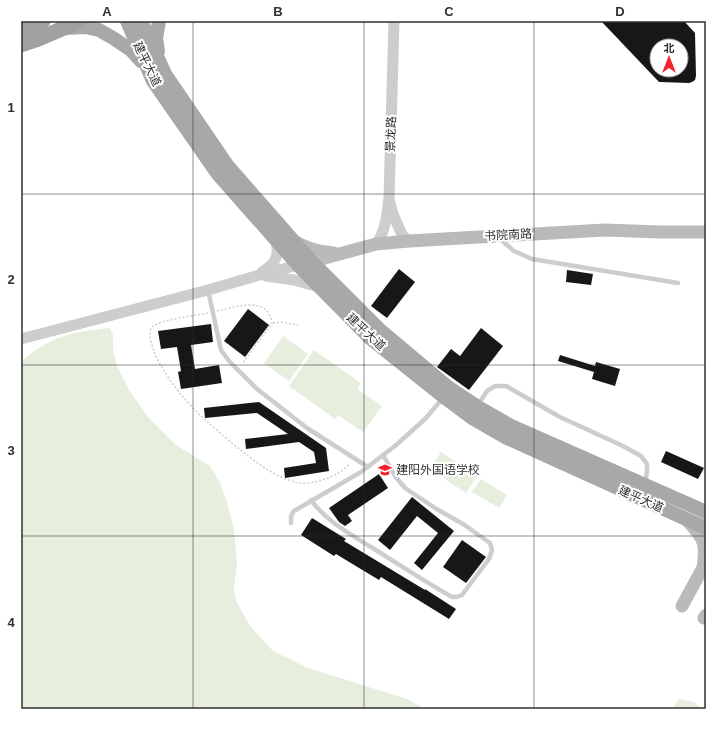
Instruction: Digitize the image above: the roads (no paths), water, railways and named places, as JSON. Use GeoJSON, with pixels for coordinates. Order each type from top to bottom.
{"type":"FeatureCollection","features":[{"type":"Feature","properties":{"kind":"highway"},"geometry":{"type":"LineString","coordinates":[[21,30],[43,21]]}},
{"type":"Feature","properties":{"kind":"highway"},"geometry":{"type":"LineString","coordinates":[[21,45],[80,21]]}},
{"type":"Feature","properties":{"kind":"main road","name":"建平大道"},"geometry":{"type":"LineString","coordinates":[[127,21],[154,66],[165,74],[227,165],[312,262],[379,329],[448,387],[478,407],[511,426],[643,484],[699,506],[706,512]]}},
{"type":"Feature","properties":{"kind":"main road","name":"建平大道"},"geometry":{"type":"LineString","coordinates":[[141,21],[154,66],[153,81],[217,173],[298,266],[370,338],[472,418],[505,438],[706,528]]}},
{"type":"Feature","properties":{"kind":"main road"},"geometry":{"type":"LineString","coordinates":[[154,66],[159,21]]}},
{"type":"Feature","properties":{"kind":"main road"},"geometry":{"type":"LineString","coordinates":[[65,28],[85,27],[99,30],[154,66]]}},
{"type":"Feature","properties":{"kind":"main road"},"geometry":{"type":"LineString","coordinates":[[605,230],[659,226],[706,225]]}},
{"type":"Feature","properties":{"kind":"main road","name":"书院南路"},"geometry":{"type":"LineString","coordinates":[[298,266],[376,244],[409,241],[605,230],[706,232]]}},
{"type":"Feature","properties":{"kind":"main road"},"geometry":{"type":"LineString","coordinates":[[294,241],[314,250],[343,253]]}},
{"type":"Feature","properties":{"kind":"main road"},"geometry":{"type":"LineString","coordinates":[[334,284],[327,272],[328,265],[336,257],[343,253]]}},
{"type":"Feature","properties":{"kind":"main road"},"geometry":{"type":"LineString","coordinates":[[682,606],[704,565],[703,542],[686,519]]}},
{"type":"Feature","properties":{"kind":"street","name":"景龙路"},"geometry":{"type":"LineString","coordinates":[[376,244],[381,238],[384,228],[389,198],[394,21]]}},
{"type":"Feature","properties":{"kind":"street"},"geometry":{"type":"LineString","coordinates":[[389,198],[393,214],[402,235],[409,241]]}},
{"type":"Feature","properties":{"kind":"street"},"geometry":{"type":"LineString","coordinates":[[256,276],[265,271],[275,262],[278,249],[276,240]]}},
{"type":"Feature","properties":{"kind":"street"},"geometry":{"type":"LineString","coordinates":[[21,339],[298,266]]}},
{"type":"Feature","properties":{"kind":"street"},"geometry":{"type":"LineString","coordinates":[[256,276],[271,276],[294,280],[319,287]]}},
{"type":"Feature","properties":{"kind":"lane"},"geometry":{"type":"LineString","coordinates":[[496,236],[514,251],[532,259],[678,283]]}},
{"type":"Feature","properties":{"kind":"lane"},"geometry":{"type":"LineString","coordinates":[[208,290],[221,350],[229,361],[257,389],[306,428],[368,467]]}},
{"type":"Feature","properties":{"kind":"lane"},"geometry":{"type":"LineString","coordinates":[[478,407],[488,391],[495,386],[506,386],[560,417],[623,446],[641,456],[647,464],[646,478],[643,484]]}},
{"type":"Feature","properties":{"kind":"lane"},"geometry":{"type":"LineString","coordinates":[[291,523],[291,516],[294,511],[368,467],[402,440],[425,419],[444,397]]}},
{"type":"Feature","properties":{"kind":"lane"},"geometry":{"type":"LineString","coordinates":[[311,500],[320,512],[344,530],[392,561],[452,597],[457,598],[462,595],[489,560],[492,550],[490,543],[406,488],[395,476],[383,455]]}},
{"type":"Feature","properties":{"kind":"place","name":"建阳外国语学校"},"geometry":{"type":"Point","coordinates":[385,470]}}]}
